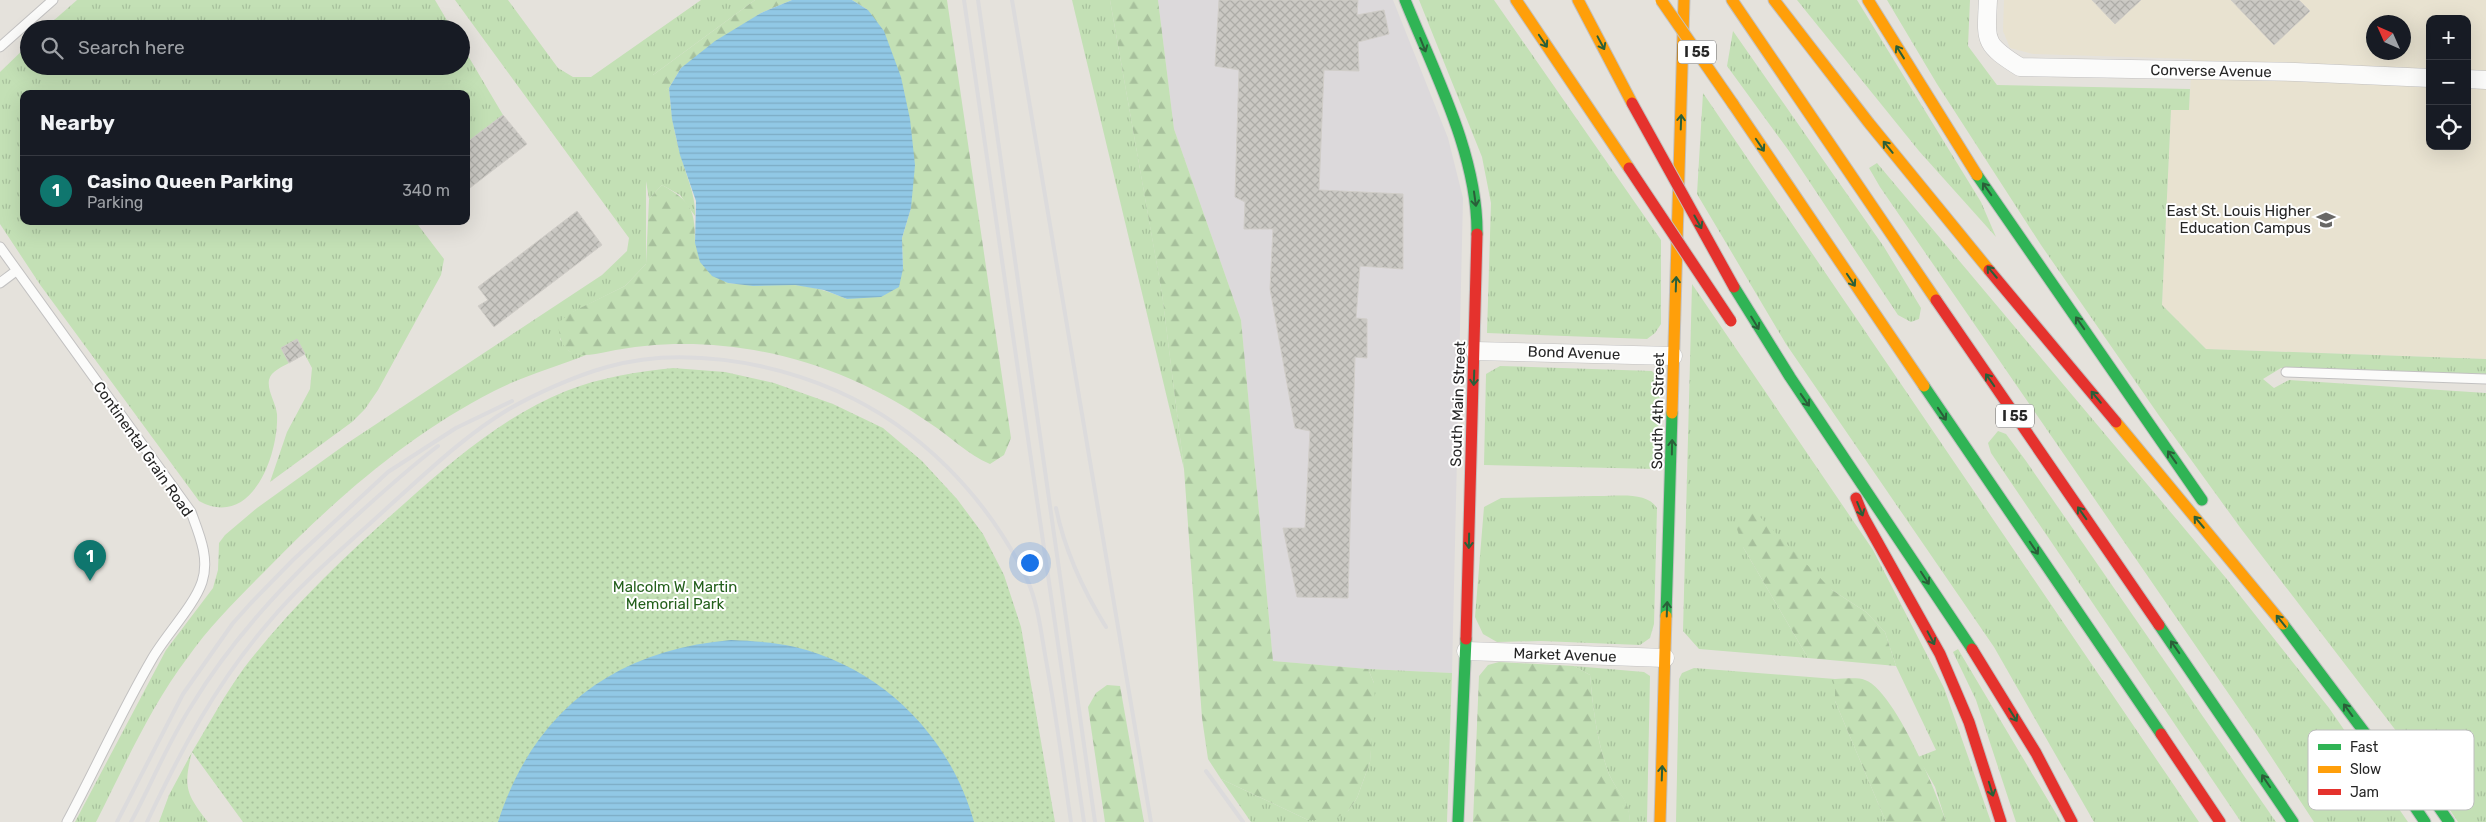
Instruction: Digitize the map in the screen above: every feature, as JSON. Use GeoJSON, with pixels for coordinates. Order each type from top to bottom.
{"type":"FeatureCollection","features":[{"type":"Feature","properties":{"kind":"main road","name":"South Main Street"},"geometry":{"type":"LineString","coordinates":[[1405,0],[1457,128],[1471,171],[1477,214],[1466,651],[1458,822]]}},
{"type":"Feature","properties":{"kind":"main road"},"geometry":{"type":"LineString","coordinates":[[1516,0],[1734,324]]}},
{"type":"Feature","properties":{"kind":"main road"},"geometry":{"type":"LineString","coordinates":[[1578,0],[1632,103],[1734,287],[1777,360],[1899,537],[2028,740],[2072,822]]}},
{"type":"Feature","properties":{"kind":"main road","name":"I 55"},"geometry":{"type":"LineString","coordinates":[[1661,0],[2220,822]]}},
{"type":"Feature","properties":{"kind":"main road","name":"South 4th Street"},"geometry":{"type":"LineString","coordinates":[[1660,822],[1684,0]]}},
{"type":"Feature","properties":{"kind":"main road"},"geometry":{"type":"LineString","coordinates":[[1774,0],[1891,151],[2312,659],[2363,730]]}},
{"type":"Feature","properties":{"kind":"main road"},"geometry":{"type":"LineString","coordinates":[[1868,0],[1963,155],[2206,507]]}},
{"type":"Feature","properties":{"kind":"main road","name":"I 55"},"geometry":{"type":"LineString","coordinates":[[1735,4],[2293,822]]}},
{"type":"Feature","properties":{"kind":"main road"},"geometry":{"type":"LineString","coordinates":[[1757,348],[1777,360]]}},
{"type":"Feature","properties":{"kind":"main road"},"geometry":{"type":"LineString","coordinates":[[1849,464],[1854,493],[1864,518],[1940,654],[1955,688],[1969,722],[2001,822]]}},
{"type":"Feature","properties":{"kind":"main road"},"geometry":{"type":"LineString","coordinates":[[2214,524],[2231,559]]}},
{"type":"Feature","properties":{"kind":"main road"},"geometry":{"type":"LineString","coordinates":[[2312,659],[2349,692]]}},
{"type":"Feature","properties":{"kind":"main road"},"geometry":{"type":"LineString","coordinates":[[2417,810],[2425,822]]}},
{"type":"Feature","properties":{"kind":"main road"},"geometry":{"type":"LineString","coordinates":[[2441,810],[2449,822]]}},
{"type":"Feature","properties":{"kind":"street","name":"Converse Avenue"},"geometry":{"type":"LineString","coordinates":[[1988,0],[1987,37],[1997,53],[2020,67],[2295,72],[2426,78]]}},
{"type":"Feature","properties":{"kind":"street"},"geometry":{"type":"LineString","coordinates":[[2471,79],[2486,80]]}},
{"type":"Feature","properties":{"kind":"street","name":"Bond Avenue"},"geometry":{"type":"LineString","coordinates":[[1475,351],[1673,356]]}},
{"type":"Feature","properties":{"kind":"street","name":"Market Avenue"},"geometry":{"type":"LineString","coordinates":[[1466,651],[1665,658]]}},
{"type":"Feature","properties":{"kind":"lane"},"geometry":{"type":"LineString","coordinates":[[30,20],[53,0]]}},
{"type":"Feature","properties":{"kind":"lane"},"geometry":{"type":"LineString","coordinates":[[0,47],[20,29]]}},
{"type":"Feature","properties":{"kind":"lane","name":"Continental Grain Road"},"geometry":{"type":"LineString","coordinates":[[0,248],[191,512],[202,542],[205,559],[202,582],[162,641],[134,689],[67,822]]}},
{"type":"Feature","properties":{"kind":"lane"},"geometry":{"type":"LineString","coordinates":[[0,283],[16,271]]}},
{"type":"Feature","properties":{"kind":"lane"},"geometry":{"type":"LineString","coordinates":[[2286,372],[2486,379]]}},
{"type":"Feature","properties":{"kind":"shaded area"},"geometry":{"type":"Polygon","coordinates":[[[1158,0],[1393,0],[1448,138],[1463,198],[1452,673],[1368,669],[1273,661],[1241,320],[1174,129],[1158,0]]]}},
{"type":"Feature","properties":{"kind":"shaded area","name":"East St. Louis Higher Education Campus"},"geometry":{"type":"Polygon","coordinates":[[[2004,0],[2486,0],[2486,359],[2206,349],[2162,305],[2171,110],[2189,110],[2192,59],[2033,54],[2010,48],[2003,31],[2004,0]]]}},
{"type":"Feature","properties":{"kind":"green space"},"geometry":{"type":"Polygon","coordinates":[[[77,0],[435,0],[447,20],[54,20],[77,0]]]}},
{"type":"Feature","properties":{"kind":"green space"},"geometry":{"type":"Polygon","coordinates":[[[455,0],[508,0],[558,68],[573,77],[591,77],[701,0],[755,0],[653,75],[661,92],[669,88],[675,131],[692,193],[695,216],[680,195],[662,185],[649,199],[646,181],[646,264],[625,286],[573,312],[560,339],[569,351],[586,355],[505,386],[462,409],[400,450],[343,496],[290,546],[205,634],[174,676],[162,696],[127,759],[96,822],[75,822],[166,650],[213,588],[218,570],[219,543],[225,535],[257,508],[346,444],[602,275],[627,251],[629,238],[455,0]]]}},
{"type":"Feature","properties":{"kind":"green space"},"geometry":{"type":"Polygon","coordinates":[[[755,0],[792,0],[761,13],[681,68],[669,88],[661,93],[653,84],[653,75],[755,0]]]}},
{"type":"Feature","properties":{"kind":"green space"},"geometry":{"type":"Polygon","coordinates":[[[852,0],[947,0],[1011,438],[1004,455],[990,464],[974,456],[931,424],[883,395],[858,382],[805,362],[751,350],[693,344],[650,346],[582,355],[569,351],[560,338],[558,323],[572,312],[625,286],[646,264],[649,199],[662,185],[686,202],[694,222],[695,243],[728,283],[801,286],[821,290],[847,299],[903,269],[902,238],[911,208],[868,10],[852,0]]]}},
{"type":"Feature","properties":{"kind":"green space"},"geometry":{"type":"Polygon","coordinates":[[[1072,0],[1110,0],[1162,293],[1184,469],[1072,0]]]}},
{"type":"Feature","properties":{"kind":"green space"},"geometry":{"type":"Polygon","coordinates":[[[1110,0],[1158,0],[1174,129],[1241,320],[1273,661],[1368,669],[1374,683],[1375,700],[1370,762],[1357,798],[1348,811],[1333,820],[1308,820],[1221,779],[1208,759],[1202,718],[1184,469],[1162,294],[1110,0]]]}},
{"type":"Feature","properties":{"kind":"green space"},"geometry":{"type":"Polygon","coordinates":[[[1419,0],[1494,0],[1661,240],[1661,324],[1655,333],[1647,339],[1487,333],[1491,203],[1482,157],[1419,0]]]}},
{"type":"Feature","properties":{"kind":"green space"},"geometry":{"type":"Polygon","coordinates":[[[1797,0],[1857,0],[1981,202],[1996,237],[1919,151],[1797,0]]]}},
{"type":"Feature","properties":{"kind":"green space"},"geometry":{"type":"Polygon","coordinates":[[[1887,0],[1970,0],[1968,46],[1997,85],[2190,89],[2189,110],[2171,110],[2162,305],[2206,349],[2486,359],[2486,374],[2281,368],[2263,379],[2274,388],[2289,380],[2486,393],[2486,822],[2458,822],[2450,810],[2474,810],[2474,730],[2395,730],[2242,530],[2160,417],[2041,245],[1937,84],[1887,0]]]}},
{"type":"Feature","properties":{"kind":"green space"},"geometry":{"type":"Polygon","coordinates":[[[1733,31],[1884,247],[1921,308],[1919,319],[1911,322],[1898,315],[1789,151],[1727,66],[1733,31]]]}},
{"type":"Feature","properties":{"kind":"green space"},"geometry":{"type":"Polygon","coordinates":[[[20,53],[20,75],[470,75],[470,59],[503,115],[470,140],[470,90],[20,90],[20,225],[418,225],[444,259],[441,275],[378,390],[365,409],[352,422],[270,482],[287,432],[310,389],[312,368],[297,340],[281,348],[289,363],[274,372],[269,380],[269,388],[277,414],[273,449],[267,467],[259,483],[247,497],[234,505],[218,507],[199,501],[41,286],[0,224],[0,72],[20,53]]]}},
{"type":"Feature","properties":{"kind":"green space"},"geometry":{"type":"Polygon","coordinates":[[[1703,93],[2199,822],[2094,822],[1994,647],[1786,344],[1697,194],[1703,93]]]}},
{"type":"Feature","properties":{"kind":"green space"},"geometry":{"type":"Polygon","coordinates":[[[1877,163],[2226,578],[2344,730],[2308,730],[2308,810],[2400,810],[2408,822],[2314,822],[2257,735],[1880,187],[1869,168],[1877,163]]]}},
{"type":"Feature","properties":{"kind":"green space"},"geometry":{"type":"Polygon","coordinates":[[[1692,284],[1873,550],[1944,688],[1991,822],[1946,822],[1935,787],[1918,757],[1936,750],[1896,666],[1885,632],[1866,612],[1832,590],[1743,547],[1808,658],[1699,649],[1683,631],[1692,284]]]}},
{"type":"Feature","properties":{"kind":"green space"},"geometry":{"type":"Polygon","coordinates":[[[1500,366],[1652,371],[1658,378],[1660,386],[1657,469],[1484,465],[1486,374],[1500,366]]]}},
{"type":"Feature","properties":{"kind":"green space","name":"Malcolm W. Martin Memorial Park"},"geometry":{"type":"Polygon","coordinates":[[[673,368],[725,372],[774,383],[833,404],[883,428],[922,461],[957,499],[983,534],[1004,575],[1021,627],[1055,822],[243,822],[192,752],[244,668],[300,602],[423,487],[461,455],[501,426],[544,401],[579,386],[619,376],[673,368]]]}},
{"type":"Feature","properties":{"kind":"green space"},"geometry":{"type":"Polygon","coordinates":[[[1998,431],[2006,434],[2026,461],[2276,822],[2241,822],[1991,453],[1988,443],[1998,431]]]}},
{"type":"Feature","properties":{"kind":"green space"},"geometry":{"type":"Polygon","coordinates":[[[1619,495],[1645,499],[1652,502],[1657,508],[1654,624],[1650,638],[1640,645],[1541,641],[1497,642],[1483,634],[1475,617],[1484,507],[1501,498],[1619,495]]]}},
{"type":"Feature","properties":{"kind":"green space"},"geometry":{"type":"Polygon","coordinates":[[[1745,511],[1757,514],[1832,590],[1866,612],[1885,632],[1896,666],[1808,658],[1743,547],[1735,523],[1745,511]]]}},
{"type":"Feature","properties":{"kind":"green space"},"geometry":{"type":"Polygon","coordinates":[[[1958,649],[2061,822],[2016,822],[1976,700],[1953,652],[1958,649]]]}},
{"type":"Feature","properties":{"kind":"green space"},"geometry":{"type":"Polygon","coordinates":[[[1499,662],[1574,666],[1590,675],[1594,713],[1601,750],[1609,774],[1628,808],[1630,822],[1473,822],[1479,676],[1488,665],[1499,662]]]}},
{"type":"Feature","properties":{"kind":"green space"},"geometry":{"type":"Polygon","coordinates":[[[1574,666],[1644,672],[1650,676],[1647,822],[1630,822],[1627,808],[1609,774],[1601,750],[1594,713],[1590,675],[1574,666]]]}},
{"type":"Feature","properties":{"kind":"green space"},"geometry":{"type":"Polygon","coordinates":[[[1694,668],[1835,679],[1835,701],[1886,822],[1676,822],[1679,679],[1682,673],[1694,668]]]}},
{"type":"Feature","properties":{"kind":"green space"},"geometry":{"type":"Polygon","coordinates":[[[1368,669],[1452,673],[1447,822],[1251,822],[1221,779],[1308,820],[1348,811],[1357,798],[1370,762],[1374,683],[1368,669]]]}},
{"type":"Feature","properties":{"kind":"green space"},"geometry":{"type":"Polygon","coordinates":[[[1854,678],[1865,680],[1876,688],[1889,702],[1924,767],[1946,822],[1886,822],[1835,701],[1835,679],[1854,678]]]}},
{"type":"Feature","properties":{"kind":"green space"},"geometry":{"type":"Polygon","coordinates":[[[1107,685],[1120,686],[1144,822],[1105,822],[1088,707],[1096,693],[1107,685]]]}},
{"type":"Feature","properties":{"kind":"green space"},"geometry":{"type":"Polygon","coordinates":[[[192,752],[187,782],[188,790],[208,822],[159,822],[169,795],[192,752]]]}},
{"type":"Feature","properties":{"kind":"water"},"geometry":{"type":"Polygon","coordinates":[[[792,0],[852,0],[868,10],[884,31],[901,77],[910,119],[915,165],[911,208],[902,238],[903,269],[899,287],[881,297],[847,299],[824,290],[795,285],[753,286],[728,283],[712,276],[700,262],[695,243],[696,201],[680,155],[672,119],[669,88],[681,68],[715,41],[761,13],[792,0]]]}},
{"type":"Feature","properties":{"kind":"water"},"geometry":{"type":"Polygon","coordinates":[[[731,640],[787,645],[827,657],[856,671],[884,689],[908,710],[930,734],[948,761],[963,791],[974,822],[498,822],[514,782],[533,748],[557,718],[584,693],[616,672],[651,657],[689,646],[731,640]]]}},
{"type":"Feature","properties":{"kind":"building"},"geometry":{"type":"Polygon","coordinates":[[[1219,0],[1358,0],[1357,15],[1384,10],[1389,34],[1358,42],[1359,71],[1324,70],[1319,190],[1403,194],[1403,269],[1360,266],[1356,318],[1367,319],[1367,358],[1355,357],[1348,598],[1297,597],[1283,528],[1305,528],[1310,431],[1295,428],[1270,289],[1273,229],[1244,229],[1245,202],[1235,197],[1239,70],[1215,66],[1219,0]]]}},
{"type":"Feature","properties":{"kind":"building"},"geometry":{"type":"Polygon","coordinates":[[[2092,0],[2141,0],[2115,24],[2092,0]]]}},
{"type":"Feature","properties":{"kind":"building"},"geometry":{"type":"Polygon","coordinates":[[[2231,0],[2299,0],[2310,11],[2274,45],[2231,0]]]}},
{"type":"Feature","properties":{"kind":"building"},"geometry":{"type":"Polygon","coordinates":[[[503,115],[527,144],[470,188],[470,140],[503,115]]]}},
{"type":"Feature","properties":{"kind":"building"},"geometry":{"type":"Polygon","coordinates":[[[577,211],[602,245],[494,327],[478,306],[488,300],[478,287],[577,211]]]}},
{"type":"Feature","properties":{"kind":"building"},"geometry":{"type":"Polygon","coordinates":[[[297,339],[305,354],[289,363],[281,348],[297,339]]]}},
{"type":"Feature","properties":{"kind":"railway"},"geometry":{"type":"LineString","coordinates":[[964,0],[1084,822]]}},
{"type":"Feature","properties":{"kind":"railway"},"geometry":{"type":"LineString","coordinates":[[978,0],[1095,822]]}},
{"type":"Feature","properties":{"kind":"railway"},"geometry":{"type":"LineString","coordinates":[[1012,0],[1151,822]]}},
{"type":"Feature","properties":{"kind":"railway"},"geometry":{"type":"LineString","coordinates":[[147,822],[201,718],[250,645],[282,607],[311,577],[446,456],[476,431],[509,409],[569,380],[607,367],[635,361],[693,357],[753,365],[811,380],[837,391],[867,406],[896,424],[922,444],[970,492],[1010,547],[1030,587],[1039,618],[1071,822]]}},
{"type":"Feature","properties":{"kind":"railway"},"geometry":{"type":"LineString","coordinates":[[117,822],[183,694],[233,623],[251,603],[293,560],[388,472],[456,428],[512,401]]}},
{"type":"Feature","properties":{"kind":"railway"},"geometry":{"type":"LineString","coordinates":[[131,822],[183,719],[208,680],[243,633],[302,568],[344,527],[402,475],[438,446]]}},
{"type":"Feature","properties":{"kind":"railway"},"geometry":{"type":"LineString","coordinates":[[1056,508],[1064,540],[1076,570],[1106,627]]}},
{"type":"Feature","properties":{"kind":"railway"},"geometry":{"type":"LineString","coordinates":[[1206,771],[1243,822]]}},
{"type":"Feature","properties":{"kind":"traffic: fast"},"geometry":{"type":"LineString","coordinates":[[1405,0],[1441,85],[1462,144],[1470,174],[1477,234]]}},
{"type":"Feature","properties":{"kind":"traffic: fast"},"geometry":{"type":"LineString","coordinates":[[1977,175],[2202,500]]}},
{"type":"Feature","properties":{"kind":"traffic: fast"},"geometry":{"type":"LineString","coordinates":[[1734,287],[1790,377],[1972,649]]}},
{"type":"Feature","properties":{"kind":"traffic: fast"},"geometry":{"type":"LineString","coordinates":[[1924,386],[2161,734]]}},
{"type":"Feature","properties":{"kind":"traffic: fast"},"geometry":{"type":"LineString","coordinates":[[1666,616],[1672,413]]}},
{"type":"Feature","properties":{"kind":"traffic: fast"},"geometry":{"type":"LineString","coordinates":[[2283,624],[2363,730]]}},
{"type":"Feature","properties":{"kind":"traffic: fast"},"geometry":{"type":"LineString","coordinates":[[2159,625],[2293,822]]}},
{"type":"Feature","properties":{"kind":"traffic: fast"},"geometry":{"type":"LineString","coordinates":[[1458,822],[1466,639]]}},
{"type":"Feature","properties":{"kind":"traffic: fast"},"geometry":{"type":"LineString","coordinates":[[2417,810],[2425,822]]}},
{"type":"Feature","properties":{"kind":"traffic: fast"},"geometry":{"type":"LineString","coordinates":[[2441,810],[2449,822]]}},
{"type":"Feature","properties":{"kind":"traffic: slow"},"geometry":{"type":"LineString","coordinates":[[1516,0],[1629,168]]}},
{"type":"Feature","properties":{"kind":"traffic: slow"},"geometry":{"type":"LineString","coordinates":[[1578,0],[1632,103]]}},
{"type":"Feature","properties":{"kind":"traffic: slow"},"geometry":{"type":"LineString","coordinates":[[1661,0],[1733,104]]}},
{"type":"Feature","properties":{"kind":"traffic: slow"},"geometry":{"type":"LineString","coordinates":[[1672,413],[1684,0]]}},
{"type":"Feature","properties":{"kind":"traffic: slow"},"geometry":{"type":"LineString","coordinates":[[1732,0],[1936,300]]}},
{"type":"Feature","properties":{"kind":"traffic: slow"},"geometry":{"type":"LineString","coordinates":[[1774,0],[1869,123],[1989,270]]}},
{"type":"Feature","properties":{"kind":"traffic: slow"},"geometry":{"type":"LineString","coordinates":[[1868,0],[1977,175]]}},
{"type":"Feature","properties":{"kind":"traffic: slow"},"geometry":{"type":"LineString","coordinates":[[1733,104],[1924,386]]}},
{"type":"Feature","properties":{"kind":"traffic: slow"},"geometry":{"type":"LineString","coordinates":[[2116,422],[2283,624]]}},
{"type":"Feature","properties":{"kind":"traffic: slow"},"geometry":{"type":"LineString","coordinates":[[1660,822],[1666,616]]}},
{"type":"Feature","properties":{"kind":"traffic: jam"},"geometry":{"type":"LineString","coordinates":[[1632,103],[1734,287]]}},
{"type":"Feature","properties":{"kind":"traffic: jam"},"geometry":{"type":"LineString","coordinates":[[1629,168],[1731,321]]}},
{"type":"Feature","properties":{"kind":"traffic: jam"},"geometry":{"type":"LineString","coordinates":[[1466,639],[1477,234]]}},
{"type":"Feature","properties":{"kind":"traffic: jam"},"geometry":{"type":"LineString","coordinates":[[1989,270],[2116,422]]}},
{"type":"Feature","properties":{"kind":"traffic: jam"},"geometry":{"type":"LineString","coordinates":[[1936,300],[2159,625]]}},
{"type":"Feature","properties":{"kind":"traffic: jam"},"geometry":{"type":"LineString","coordinates":[[1856,498],[1864,518],[1940,654],[1969,722],[2001,822]]}},
{"type":"Feature","properties":{"kind":"traffic: jam"},"geometry":{"type":"LineString","coordinates":[[1972,649],[2036,753],[2072,822]]}},
{"type":"Feature","properties":{"kind":"traffic: jam"},"geometry":{"type":"LineString","coordinates":[[2161,734],[2220,822]]}},
{"type":"Feature","properties":{"kind":"place","name":"East St. Louis Higher Education Campus"},"geometry":{"type":"Point","coordinates":[2326,220]}},
{"type":"Feature","properties":{"kind":"place","name":"Casino Queen Parking"},"geometry":{"type":"Point","coordinates":[90,581]}}]}
